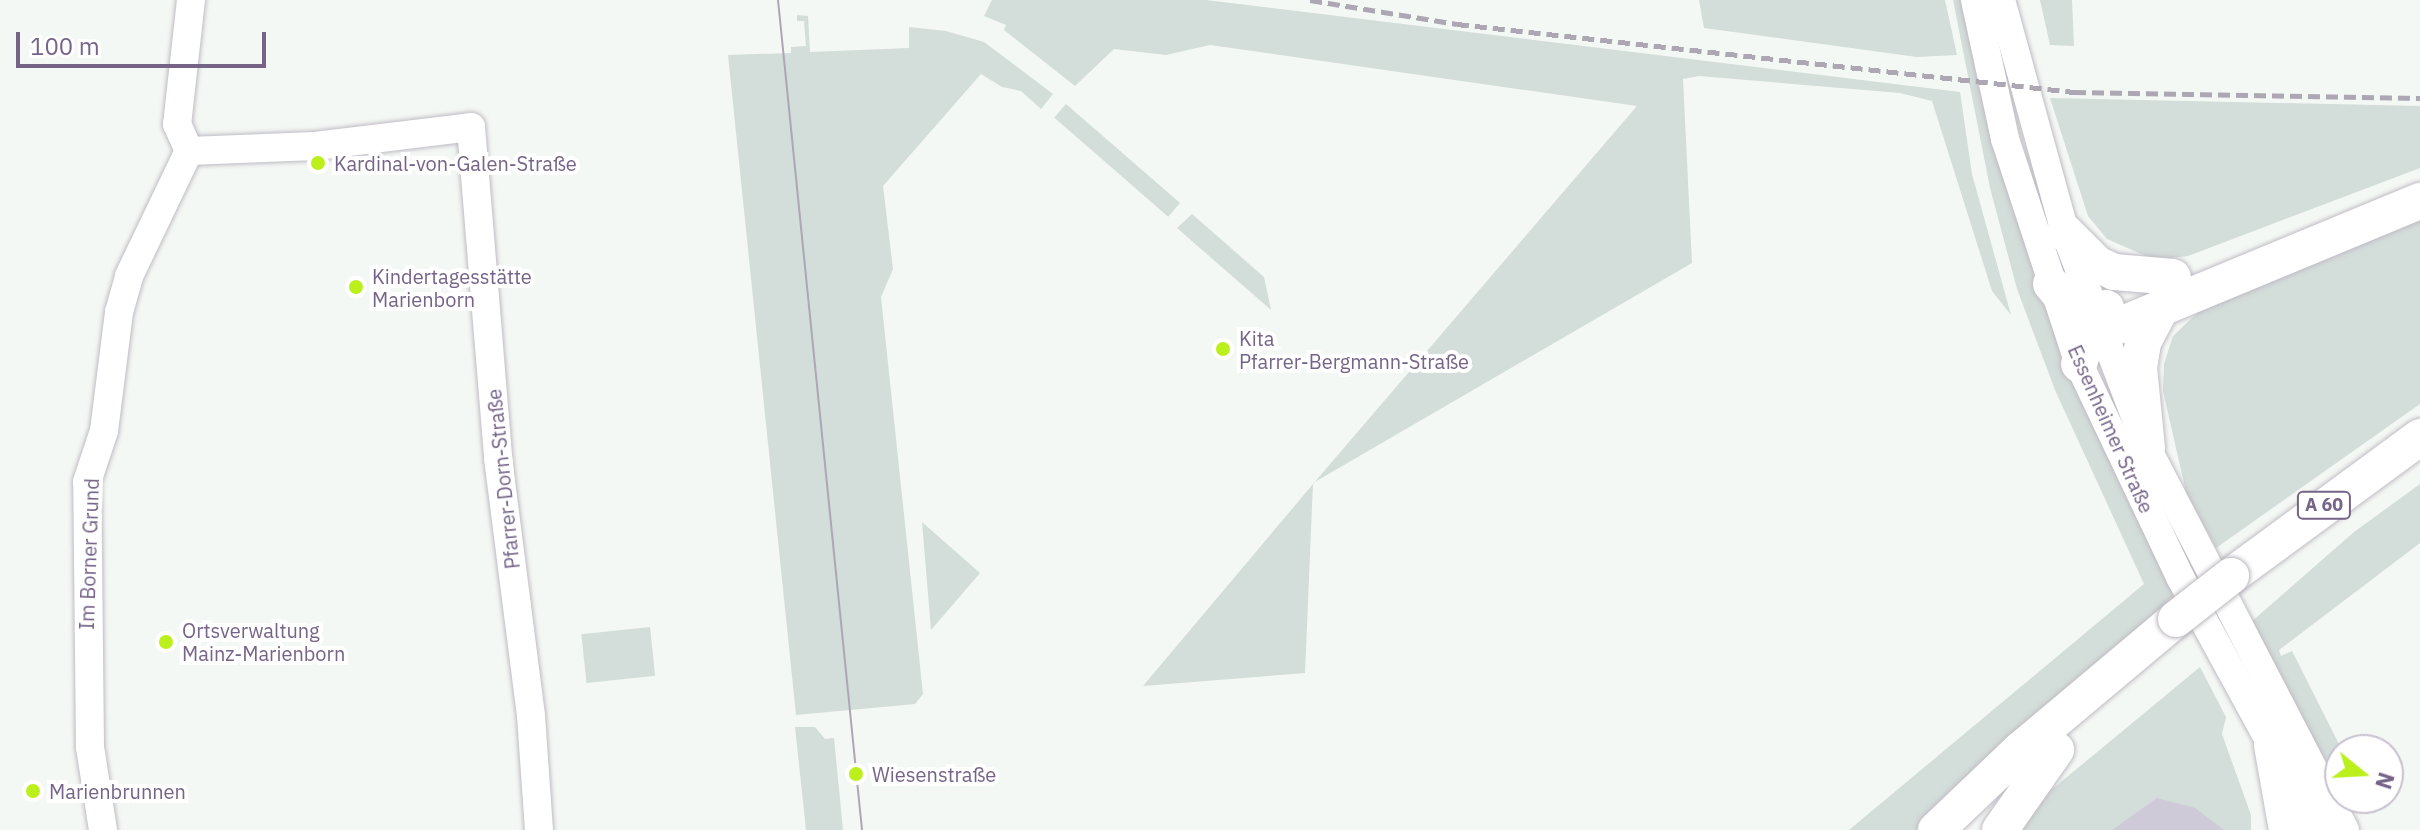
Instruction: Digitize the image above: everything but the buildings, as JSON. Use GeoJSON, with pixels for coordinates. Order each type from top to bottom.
{"type":"FeatureCollection","features":[{"type":"Feature","properties":{"kind":"highway"},"geometry":{"type":"LineString","coordinates":[[2051,284],[2095,324],[2129,324],[2168,292],[2420,185]]}},
{"type":"Feature","properties":{"kind":"highway"},"geometry":{"type":"LineString","coordinates":[[2065,232],[2097,264],[2168,292],[2420,201]]}},
{"type":"Feature","properties":{"kind":"highway"},"geometry":{"type":"LineString","coordinates":[[2147,448],[2139,368],[2143,342],[2168,292]]}},
{"type":"Feature","properties":{"kind":"highway"},"geometry":{"type":"LineString","coordinates":[[2079,364],[2095,324]]}},
{"type":"Feature","properties":{"kind":"highway","name":"A 60"},"geometry":{"type":"LineString","coordinates":[[1936,830],[2020,750],[2182,630],[2420,437]]}},
{"type":"Feature","properties":{"kind":"highway","name":"A 60"},"geometry":{"type":"LineString","coordinates":[[2236,586],[2420,464]]}},
{"type":"Feature","properties":{"kind":"highway","name":"A 60"},"geometry":{"type":"LineString","coordinates":[[1962,830],[2056,750],[2182,630]]}},
{"type":"Feature","properties":{"kind":"highway"},"geometry":{"type":"LineString","coordinates":[[2272,745],[2287,830]]}},
{"type":"Feature","properties":{"kind":"highway"},"geometry":{"type":"LineString","coordinates":[[2000,830],[2056,750]]}},
{"type":"Feature","properties":{"kind":"street"},"geometry":{"type":"LineString","coordinates":[[189,151],[177,124],[191,0]]}},
{"type":"Feature","properties":{"kind":"street","name":"Essenheimer Straße"},"geometry":{"type":"LineString","coordinates":[[1975,0],[2005,139],[2079,364],[2180,577],[2318,830]]}},
{"type":"Feature","properties":{"kind":"street","name":"Essenheimer Straße"},"geometry":{"type":"LineString","coordinates":[[2001,0],[2065,232],[2095,324],[2147,448],[2345,830]]}},
{"type":"Feature","properties":{"kind":"street","name":"Pfarrer-Dorn-Straße"},"geometry":{"type":"LineString","coordinates":[[189,151],[315,146],[471,127],[498,458],[535,747],[539,830]]}},
{"type":"Feature","properties":{"kind":"street","name":"Im Borner Grund"},"geometry":{"type":"LineString","coordinates":[[103,830],[89,716],[87,482],[104,431],[119,312],[129,276],[189,151]]}},
{"type":"Feature","properties":{"kind":"shaded area"},"geometry":{"type":"Polygon","coordinates":[[[992,0],[1206,0],[1960,92],[1972,174],[2011,315],[1992,291],[1932,101],[1900,93],[1699,76],[1683,79],[1692,263],[1315,482],[1637,106],[1210,45],[1166,55],[1114,49],[1075,86],[1004,30],[1006,25],[984,16],[992,0]]]}},
{"type":"Feature","properties":{"kind":"shaded area"},"geometry":{"type":"Polygon","coordinates":[[[1699,0],[1945,0],[1957,55],[1917,57],[1704,28],[1699,0]]]}},
{"type":"Feature","properties":{"kind":"shaded area"},"geometry":{"type":"Polygon","coordinates":[[[1953,0],[1962,0],[2016,216],[2082,396],[2175,594],[1917,830],[1849,830],[2144,584],[2055,390],[2017,289],[1990,188],[1953,0]]]}},
{"type":"Feature","properties":{"kind":"shaded area"},"geometry":{"type":"Polygon","coordinates":[[[2040,0],[2072,0],[2074,46],[2050,45],[2040,0]]]}},
{"type":"Feature","properties":{"kind":"shaded area"},"geometry":{"type":"Polygon","coordinates":[[[797,15],[808,16],[810,52],[909,48],[909,27],[946,31],[984,42],[1053,94],[1041,109],[1021,91],[1002,87],[981,74],[883,186],[893,269],[881,297],[923,694],[915,704],[796,715],[728,55],[791,53],[791,47],[806,46],[804,21],[797,21],[797,15]]]}},
{"type":"Feature","properties":{"kind":"shaded area"},"geometry":{"type":"Polygon","coordinates":[[[2050,98],[2420,106],[2420,168],[2188,256],[2155,260],[2107,239],[2088,216],[2050,98]]]}},
{"type":"Feature","properties":{"kind":"shaded area"},"geometry":{"type":"Polygon","coordinates":[[[1066,104],[1180,203],[1168,217],[1054,118],[1066,104]]]}},
{"type":"Feature","properties":{"kind":"shaded area"},"geometry":{"type":"Polygon","coordinates":[[[2420,212],[2420,404],[2216,548],[2186,492],[2163,391],[2164,364],[2173,336],[2213,298],[2420,212]]]}},
{"type":"Feature","properties":{"kind":"shaded area"},"geometry":{"type":"Polygon","coordinates":[[[1192,214],[1264,277],[1271,310],[1177,228],[1192,214]]]}},
{"type":"Feature","properties":{"kind":"shaded area"},"geometry":{"type":"Polygon","coordinates":[[[1313,484],[1305,673],[1143,686],[1313,484]]]}},
{"type":"Feature","properties":{"kind":"shaded area"},"geometry":{"type":"Polygon","coordinates":[[[2420,484],[2420,543],[2279,650],[2281,656],[2292,651],[2334,734],[2324,734],[2324,758],[2250,623],[2354,532],[2420,484]]]}},
{"type":"Feature","properties":{"kind":"shaded area"},"geometry":{"type":"Polygon","coordinates":[[[922,522],[980,573],[931,630],[922,522]]]}},
{"type":"Feature","properties":{"kind":"shaded area"},"geometry":{"type":"Polygon","coordinates":[[[650,627],[655,676],[586,683],[581,634],[650,627]]]}},
{"type":"Feature","properties":{"kind":"shaded area"},"geometry":{"type":"Polygon","coordinates":[[[2200,667],[2226,717],[2222,734],[2251,815],[2251,830],[2020,830],[2027,810],[2200,667]]]}},
{"type":"Feature","properties":{"kind":"shaded area"},"geometry":{"type":"Polygon","coordinates":[[[795,727],[815,727],[825,739],[834,738],[843,830],[806,830],[795,727]]]}},
{"type":"Feature","properties":{"kind":"shaded area"},"geometry":{"type":"Polygon","coordinates":[[[2157,798],[2195,808],[2224,830],[2112,830],[2157,798]]]}},
{"type":"Feature","properties":{"kind":"tram line"},"geometry":{"type":"LineString","coordinates":[[778,0],[862,830]]}},
{"type":"Feature","properties":{"kind":"railway"},"geometry":{"type":"LineString","coordinates":[[1310,0],[1457,24],[2074,92],[2420,98]]}},
{"type":"Feature","properties":{"kind":"place","name":"Kardinal-von-Galen-Straße"},"geometry":{"type":"Point","coordinates":[318,163]}},
{"type":"Feature","properties":{"kind":"place","name":"Kindertagesstätte Marienborn"},"geometry":{"type":"Point","coordinates":[356,287]}},
{"type":"Feature","properties":{"kind":"place","name":"Kita Pfarrer-Bergmann-Straße"},"geometry":{"type":"Point","coordinates":[1223,349]}},
{"type":"Feature","properties":{"kind":"place","name":"Ortsverwaltung Mainz-Marienborn"},"geometry":{"type":"Point","coordinates":[166,642]}},
{"type":"Feature","properties":{"kind":"place","name":"Wiesenstraße"},"geometry":{"type":"Point","coordinates":[856,774]}},
{"type":"Feature","properties":{"kind":"place","name":"Marienbrunnen"},"geometry":{"type":"Point","coordinates":[33,791]}}]}
